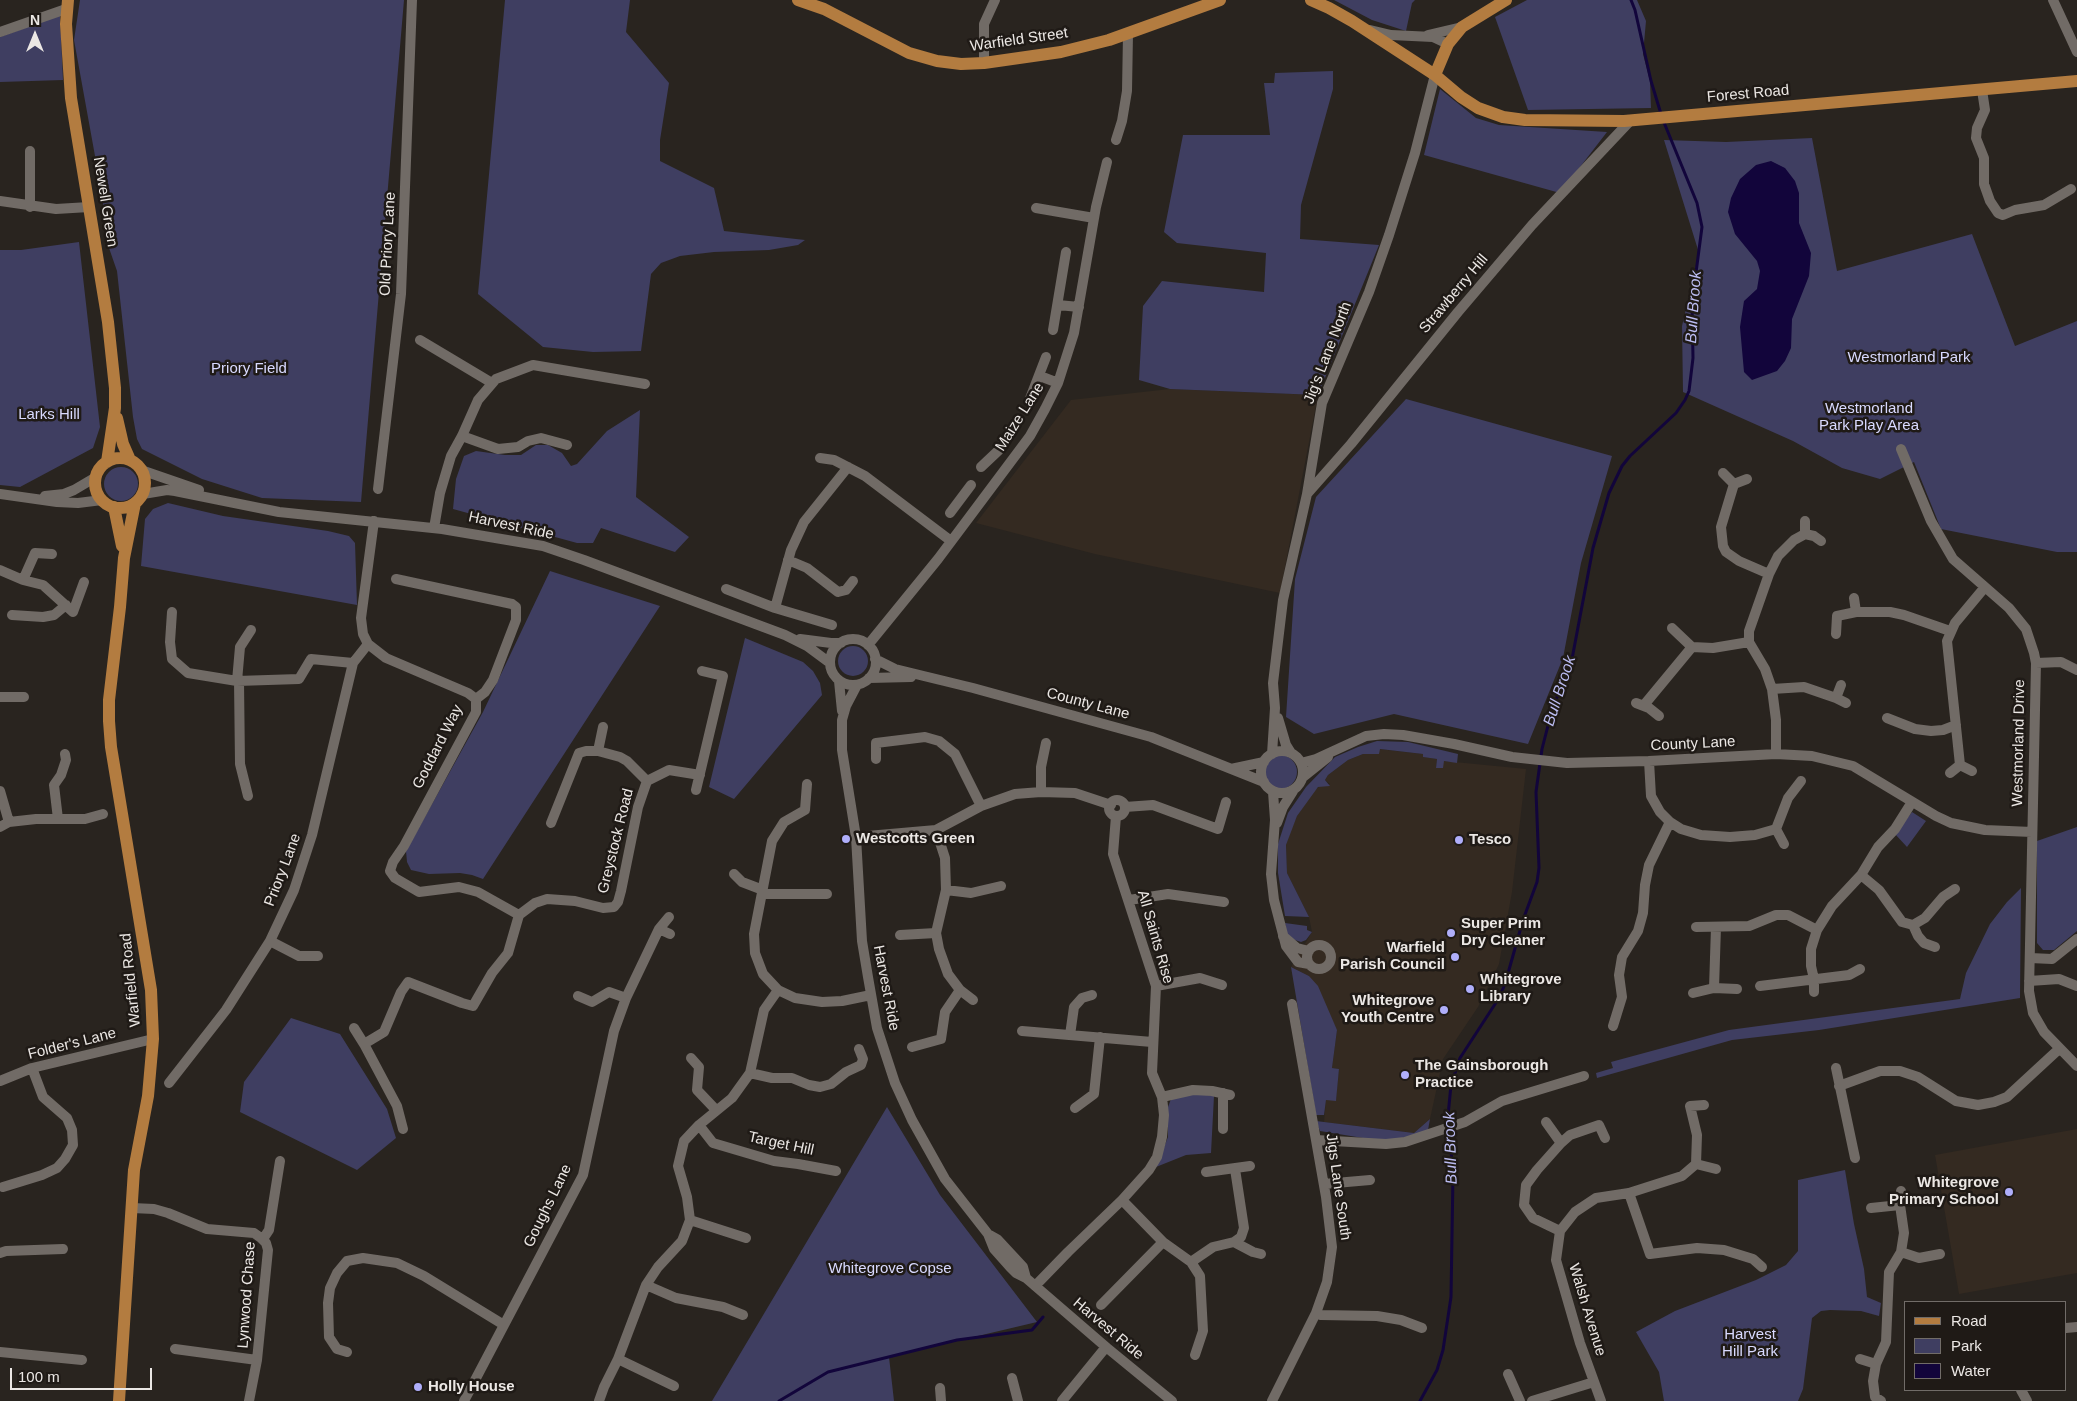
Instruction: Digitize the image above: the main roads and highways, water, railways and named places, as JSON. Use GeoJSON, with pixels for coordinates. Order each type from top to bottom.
{"type":"FeatureCollection","features":[{"type":"Feature","properties":{"kind":"main road","name":"Warfield Street"},"geometry":{"type":"LineString","coordinates":[[798,0],[824,9],[909,53],[937,61],[961,64],[984,63],[1061,52],[1128,34],[1188,10],[1220,0]]}},
{"type":"Feature","properties":{"kind":"main road"},"geometry":{"type":"LineString","coordinates":[[1311,0],[1360,26],[1435,75],[1448,44],[1462,27],[1506,0]]}},
{"type":"Feature","properties":{"kind":"main road","name":"Newell Green"},"geometry":{"type":"LineString","coordinates":[[67,5],[71,98],[113,361],[115,408],[122,444],[130,460]]}},
{"type":"Feature","properties":{"kind":"main road","name":"Forest Road"},"geometry":{"type":"LineString","coordinates":[[1435,75],[1461,97],[1491,114],[1502,117],[1543,121],[1663,118],[2077,81]]}},
{"type":"Feature","properties":{"kind":"main road","name":"Newell Green"},"geometry":{"type":"LineString","coordinates":[[107,462],[115,408]]}},
{"type":"Feature","properties":{"kind":"main road"},"geometry":{"type":"LineString","coordinates":[[116,458],[130,460],[141,470],[146,484],[139,499],[124,508],[114,507],[102,500],[97,492],[96,477],[100,469],[107,462],[116,458]]}},
{"type":"Feature","properties":{"kind":"main road","name":"Warfield Road"},"geometry":{"type":"LineString","coordinates":[[118,1401],[134,1170],[148,1096],[153,1039],[151,990],[111,746],[109,700],[124,558],[139,499]]}},
{"type":"Feature","properties":{"kind":"main road","name":"Warfield Road"},"geometry":{"type":"LineString","coordinates":[[114,507],[124,558]]}},
{"type":"Feature","properties":{"kind":"water"},"geometry":{"type":"Polygon","coordinates":[[[1771,161],[1785,168],[1795,181],[1799,193],[1799,223],[1811,253],[1809,276],[1792,319],[1791,348],[1785,361],[1777,371],[1752,380],[1744,372],[1740,327],[1744,301],[1757,289],[1760,271],[1757,261],[1735,234],[1728,212],[1731,198],[1740,179],[1756,165],[1771,161]]]}},
{"type":"Feature","properties":{"kind":"waterway","name":"Bull Brook"},"geometry":{"type":"LineString","coordinates":[[1631,0],[1661,114]]}},
{"type":"Feature","properties":{"kind":"waterway","name":"Bull Brook"},"geometry":{"type":"LineString","coordinates":[[1420,1401],[1437,1370],[1443,1350],[1451,1297],[1453,1174],[1448,1116],[1451,1085],[1460,1058],[1499,998],[1505,984],[1523,920],[1537,882],[1539,868],[1536,792],[1542,749],[1552,710],[1572,659],[1593,548],[1609,493],[1622,466],[1630,456],[1676,413],[1689,391],[1693,358],[1692,303],[1702,227],[1697,203],[1663,120]]}},
{"type":"Feature","properties":{"kind":"waterway"},"geometry":{"type":"LineString","coordinates":[[779,1401],[828,1372],[957,1340],[1032,1330],[1043,1317]]}},
{"type":"Feature","properties":{"kind":"place","name":"Westcotts Green"},"geometry":{"type":"Point","coordinates":[846,839]}},
{"type":"Feature","properties":{"kind":"place","name":"Tesco"},"geometry":{"type":"Point","coordinates":[1459,840]}},
{"type":"Feature","properties":{"kind":"place","name":"Super Prim Dry Cleaner"},"geometry":{"type":"Point","coordinates":[1451,933]}},
{"type":"Feature","properties":{"kind":"place","name":"Warfield Parish Council"},"geometry":{"type":"Point","coordinates":[1455,957]}},
{"type":"Feature","properties":{"kind":"place","name":"Whitegrove Library"},"geometry":{"type":"Point","coordinates":[1470,989]}},
{"type":"Feature","properties":{"kind":"place","name":"Whitegrove Youth Centre"},"geometry":{"type":"Point","coordinates":[1444,1010]}},
{"type":"Feature","properties":{"kind":"place","name":"The Gainsborough Practice"},"geometry":{"type":"Point","coordinates":[1405,1075]}},
{"type":"Feature","properties":{"kind":"place","name":"Whitegrove Primary School"},"geometry":{"type":"Point","coordinates":[2009,1192]}},
{"type":"Feature","properties":{"kind":"place","name":"Holly House"},"geometry":{"type":"Point","coordinates":[418,1387]}},
{"type":"Feature","properties":{"kind":"park label","name":"Westmorland Park"},"geometry":{"type":"Point","coordinates":[1909,358]}},
{"type":"Feature","properties":{"kind":"park label","name":"Priory Field"},"geometry":{"type":"Point","coordinates":[249,369]}},
{"type":"Feature","properties":{"kind":"park label","name":"Larks Hill"},"geometry":{"type":"Point","coordinates":[49,415]}},
{"type":"Feature","properties":{"kind":"park label","name":"Westmorland Park Play Area"},"geometry":{"type":"Point","coordinates":[1869,418]}},
{"type":"Feature","properties":{"kind":"park label","name":"Whitegrove Copse"},"geometry":{"type":"Point","coordinates":[890,1269]}},
{"type":"Feature","properties":{"kind":"park label","name":"Harvest Hill Park"},"geometry":{"type":"Point","coordinates":[1750,1344]}}]}
